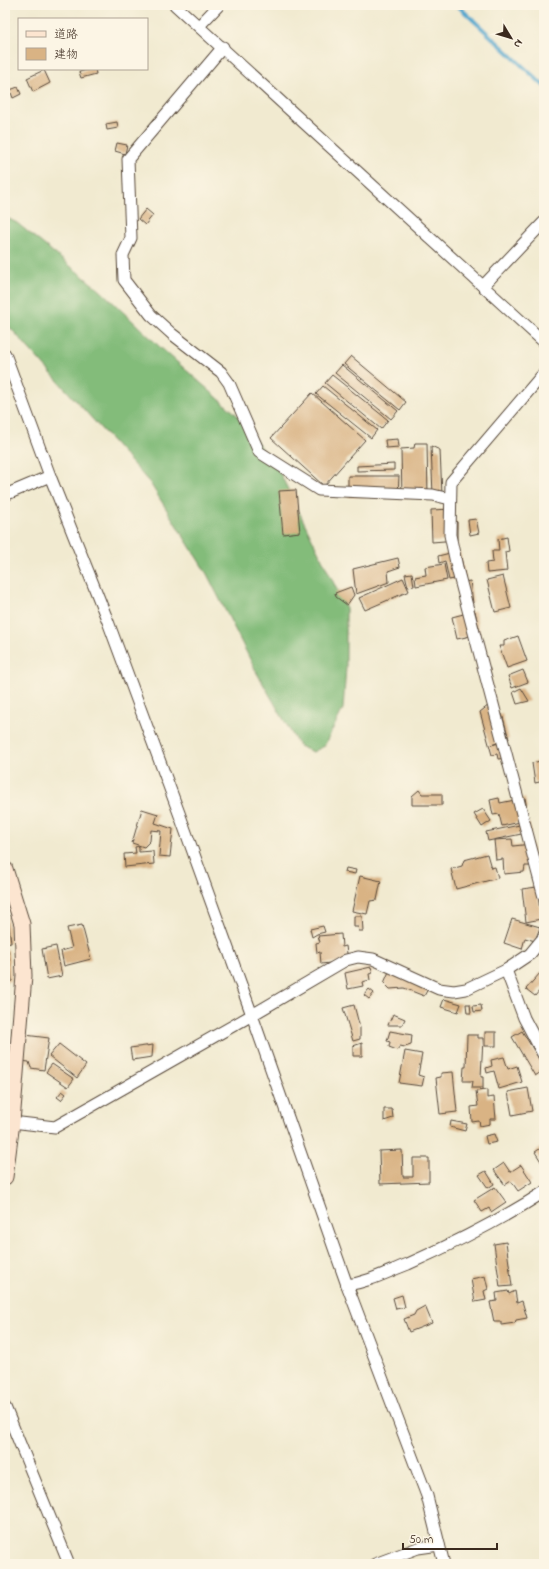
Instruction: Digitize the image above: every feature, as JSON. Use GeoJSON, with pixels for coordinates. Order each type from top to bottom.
{"type":"FeatureCollection","features":[{"type":"Feature","properties":{"kind":"main road"},"geometry":{"type":"LineString","coordinates":[[5,869],[22,924],[24,976],[8,1123],[5,1177]]}},
{"type":"Feature","properties":{"kind":"street"},"geometry":{"type":"LineString","coordinates":[[175,5],[544,342]]}},
{"type":"Feature","properties":{"kind":"street"},"geometry":{"type":"LineString","coordinates":[[199,26],[219,5]]}},
{"type":"Feature","properties":{"kind":"street"},"geometry":{"type":"LineString","coordinates":[[222,47],[128,159],[132,238],[123,255],[124,280],[151,314],[172,334],[221,372],[229,383],[260,452],[320,490],[433,495],[450,499]]}},
{"type":"Feature","properties":{"kind":"street"},"geometry":{"type":"LineString","coordinates":[[483,286],[544,222]]}},
{"type":"Feature","properties":{"kind":"street"},"geometry":{"type":"LineString","coordinates":[[5,354],[50,476],[107,619],[252,1015],[347,1285],[427,1496],[444,1564]]}},
{"type":"Feature","properties":{"kind":"street"},"geometry":{"type":"LineString","coordinates":[[544,373],[451,482],[450,499],[450,535],[458,572],[544,896]]}},
{"type":"Feature","properties":{"kind":"street"},"geometry":{"type":"LineString","coordinates":[[5,495],[50,476]]}},
{"type":"Feature","properties":{"kind":"street"},"geometry":{"type":"LineString","coordinates":[[8,1123],[55,1127],[346,960],[358,957],[373,959],[439,989],[454,991],[466,989],[506,970],[530,954],[544,937]]}},
{"type":"Feature","properties":{"kind":"street"},"geometry":{"type":"LineString","coordinates":[[506,970],[524,1018],[544,1056]]}},
{"type":"Feature","properties":{"kind":"street"},"geometry":{"type":"LineString","coordinates":[[347,1285],[364,1283],[454,1244],[544,1192]]}},
{"type":"Feature","properties":{"kind":"street"},"geometry":{"type":"LineString","coordinates":[[5,1407],[69,1564]]}},
{"type":"Feature","properties":{"kind":"street"},"geometry":{"type":"LineString","coordinates":[[375,1564],[418,1548],[440,1545]]}},
{"type":"Feature","properties":{"kind":"green space"},"geometry":{"type":"Polygon","coordinates":[[[5,217],[17,223],[101,291],[160,347],[236,414],[279,471],[346,608],[346,667],[343,709],[324,746],[313,752],[299,746],[257,673],[207,574],[150,483],[5,322],[5,217]]]}},
{"type":"Feature","properties":{"kind":"building"},"geometry":{"type":"Polygon","coordinates":[[[44,70],[50,83],[33,92],[27,78],[44,70]]]}},
{"type":"Feature","properties":{"kind":"building"},"geometry":{"type":"Polygon","coordinates":[[[95,70],[96,74],[81,78],[79,72],[95,70]]]}},
{"type":"Feature","properties":{"kind":"building"},"geometry":{"type":"Polygon","coordinates":[[[18,87],[21,94],[13,98],[10,90],[18,87]]]}},
{"type":"Feature","properties":{"kind":"building"},"geometry":{"type":"Polygon","coordinates":[[[117,122],[118,128],[107,130],[106,124],[117,122]]]}},
{"type":"Feature","properties":{"kind":"building"},"geometry":{"type":"Polygon","coordinates":[[[117,143],[127,145],[125,154],[115,151],[117,143]]]}},
{"type":"Feature","properties":{"kind":"building"},"geometry":{"type":"Polygon","coordinates":[[[146,209],[153,215],[145,225],[138,219],[146,209]]]}},
{"type":"Feature","properties":{"kind":"building"},"geometry":{"type":"Polygon","coordinates":[[[351,356],[406,402],[400,410],[344,364],[351,356]]]}},
{"type":"Feature","properties":{"kind":"building"},"geometry":{"type":"Polygon","coordinates":[[[342,365],[398,411],[391,419],[335,373],[342,365]]]}},
{"type":"Feature","properties":{"kind":"building"},"geometry":{"type":"Polygon","coordinates":[[[332,375],[388,420],[381,429],[325,383],[332,375]]]}},
{"type":"Feature","properties":{"kind":"building"},"geometry":{"type":"Polygon","coordinates":[[[323,386],[377,430],[371,438],[316,394],[323,386]]]}},
{"type":"Feature","properties":{"kind":"building"},"geometry":{"type":"Polygon","coordinates":[[[312,393],[365,440],[324,486],[271,438],[312,393]]]}},
{"type":"Feature","properties":{"kind":"building"},"geometry":{"type":"Polygon","coordinates":[[[398,439],[399,447],[386,448],[385,440],[398,439]]]}},
{"type":"Feature","properties":{"kind":"building"},"geometry":{"type":"Polygon","coordinates":[[[415,443],[427,443],[428,497],[402,498],[401,449],[414,448],[415,443]]]}},
{"type":"Feature","properties":{"kind":"building"},"geometry":{"type":"Polygon","coordinates":[[[431,446],[440,450],[442,495],[433,495],[431,446]]]}},
{"type":"Feature","properties":{"kind":"building"},"geometry":{"type":"Polygon","coordinates":[[[394,464],[394,470],[357,471],[357,466],[394,464]]]}},
{"type":"Feature","properties":{"kind":"building"},"geometry":{"type":"Polygon","coordinates":[[[348,476],[399,476],[398,497],[348,497],[348,476]]]}},
{"type":"Feature","properties":{"kind":"building"},"geometry":{"type":"Polygon","coordinates":[[[296,490],[300,532],[283,534],[279,491],[296,490]]]}},
{"type":"Feature","properties":{"kind":"building"},"geometry":{"type":"Polygon","coordinates":[[[452,509],[453,522],[457,522],[457,540],[432,542],[431,510],[452,509]]]}},
{"type":"Feature","properties":{"kind":"building"},"geometry":{"type":"Polygon","coordinates":[[[476,519],[479,533],[470,535],[468,520],[476,519]]]}},
{"type":"Feature","properties":{"kind":"building"},"geometry":{"type":"Polygon","coordinates":[[[507,537],[509,551],[505,552],[507,571],[487,573],[486,563],[493,562],[492,551],[499,551],[498,539],[507,537]]]}},
{"type":"Feature","properties":{"kind":"building"},"geometry":{"type":"Polygon","coordinates":[[[460,552],[465,577],[449,580],[445,561],[439,563],[438,556],[450,553],[454,569],[450,570],[455,569],[452,553],[460,552]]]}},
{"type":"Feature","properties":{"kind":"building"},"geometry":{"type":"Polygon","coordinates":[[[398,558],[400,567],[388,571],[389,582],[356,594],[353,569],[398,558]]]}},
{"type":"Feature","properties":{"kind":"building"},"geometry":{"type":"Polygon","coordinates":[[[444,564],[447,580],[416,586],[415,577],[426,575],[425,567],[444,564]]]}},
{"type":"Feature","properties":{"kind":"building"},"geometry":{"type":"Polygon","coordinates":[[[412,573],[414,586],[408,587],[405,574],[412,573]]]}},
{"type":"Feature","properties":{"kind":"building"},"geometry":{"type":"Polygon","coordinates":[[[503,576],[511,608],[495,612],[487,580],[503,576]]]}},
{"type":"Feature","properties":{"kind":"building"},"geometry":{"type":"Polygon","coordinates":[[[403,578],[409,591],[365,610],[359,598],[403,578]]]}},
{"type":"Feature","properties":{"kind":"building"},"geometry":{"type":"Polygon","coordinates":[[[470,581],[473,603],[462,605],[458,583],[470,581]]]}},
{"type":"Feature","properties":{"kind":"building"},"geometry":{"type":"Polygon","coordinates":[[[351,587],[354,595],[347,605],[336,597],[335,593],[351,587]]]}},
{"type":"Feature","properties":{"kind":"building"},"geometry":{"type":"Polygon","coordinates":[[[475,611],[480,634],[457,639],[452,617],[475,611]]]}},
{"type":"Feature","properties":{"kind":"building"},"geometry":{"type":"Polygon","coordinates":[[[518,636],[527,661],[507,668],[499,646],[504,646],[504,641],[518,636]]]}},
{"type":"Feature","properties":{"kind":"building"},"geometry":{"type":"Polygon","coordinates":[[[523,670],[528,682],[512,688],[508,676],[523,670]]]}},
{"type":"Feature","properties":{"kind":"building"},"geometry":{"type":"Polygon","coordinates":[[[521,688],[529,701],[517,704],[513,692],[521,688]]]}},
{"type":"Feature","properties":{"kind":"building"},"geometry":{"type":"Polygon","coordinates":[[[489,705],[493,716],[502,714],[509,739],[491,745],[504,742],[507,758],[498,759],[497,754],[492,755],[480,712],[489,705]]]}},
{"type":"Feature","properties":{"kind":"building"},"geometry":{"type":"Polygon","coordinates":[[[544,760],[544,781],[535,783],[532,763],[544,760]]]}},
{"type":"Feature","properties":{"kind":"building"},"geometry":{"type":"Polygon","coordinates":[[[419,790],[422,794],[442,794],[442,805],[412,805],[412,796],[419,790]]]}},
{"type":"Feature","properties":{"kind":"building"},"geometry":{"type":"Polygon","coordinates":[[[499,798],[500,803],[525,798],[527,809],[523,810],[525,821],[502,826],[499,814],[493,815],[490,800],[499,798]]]}},
{"type":"Feature","properties":{"kind":"building"},"geometry":{"type":"Polygon","coordinates":[[[142,809],[158,814],[155,823],[173,829],[170,857],[159,856],[161,831],[151,830],[150,841],[144,847],[132,843],[142,809]]]}},
{"type":"Feature","properties":{"kind":"building"},"geometry":{"type":"Polygon","coordinates":[[[483,809],[491,821],[482,827],[474,814],[483,809]]]}},
{"type":"Feature","properties":{"kind":"building"},"geometry":{"type":"Polygon","coordinates":[[[529,823],[531,832],[488,841],[486,832],[529,823]]]}},
{"type":"Feature","properties":{"kind":"building"},"geometry":{"type":"Polygon","coordinates":[[[512,839],[513,846],[532,844],[533,866],[525,866],[524,872],[504,874],[503,859],[496,860],[494,840],[512,839]]]}},
{"type":"Feature","properties":{"kind":"building"},"geometry":{"type":"Polygon","coordinates":[[[139,846],[139,852],[153,851],[154,864],[125,867],[124,854],[136,853],[135,847],[139,846]]]}},
{"type":"Feature","properties":{"kind":"building"},"geometry":{"type":"Polygon","coordinates":[[[487,854],[491,868],[495,867],[498,878],[456,889],[451,869],[462,866],[464,860],[487,854]]]}},
{"type":"Feature","properties":{"kind":"building"},"geometry":{"type":"Polygon","coordinates":[[[346,868],[356,870],[355,874],[345,872],[346,868]]]}},
{"type":"Feature","properties":{"kind":"building"},"geometry":{"type":"Polygon","coordinates":[[[360,876],[381,881],[377,900],[370,901],[367,914],[352,911],[360,876]]]}},
{"type":"Feature","properties":{"kind":"building"},"geometry":{"type":"Polygon","coordinates":[[[537,887],[541,919],[526,922],[522,889],[537,887]]]}},
{"type":"Feature","properties":{"kind":"building"},"geometry":{"type":"Polygon","coordinates":[[[7,909],[11,943],[5,944],[5,910],[7,909]]]}},
{"type":"Feature","properties":{"kind":"building"},"geometry":{"type":"Polygon","coordinates":[[[354,916],[362,916],[363,931],[359,931],[358,927],[354,927],[354,916]]]}},
{"type":"Feature","properties":{"kind":"building"},"geometry":{"type":"Polygon","coordinates":[[[512,919],[540,927],[535,941],[525,938],[522,949],[504,943],[512,919]]]}},
{"type":"Feature","properties":{"kind":"building"},"geometry":{"type":"Polygon","coordinates":[[[82,925],[91,959],[64,966],[61,951],[72,948],[67,928],[82,925]]]}},
{"type":"Feature","properties":{"kind":"building"},"geometry":{"type":"Polygon","coordinates":[[[323,926],[325,932],[312,937],[310,929],[323,926]]]}},
{"type":"Feature","properties":{"kind":"building"},"geometry":{"type":"Polygon","coordinates":[[[341,934],[342,947],[346,946],[348,961],[321,964],[320,952],[317,953],[316,943],[320,942],[318,936],[341,934]]]}},
{"type":"Feature","properties":{"kind":"building"},"geometry":{"type":"Polygon","coordinates":[[[56,946],[62,976],[47,979],[42,949],[56,946]]]}},
{"type":"Feature","properties":{"kind":"building"},"geometry":{"type":"Polygon","coordinates":[[[5,950],[8,950],[12,981],[5,982],[5,950]]]}},
{"type":"Feature","properties":{"kind":"building"},"geometry":{"type":"Polygon","coordinates":[[[371,967],[373,973],[369,974],[370,980],[362,982],[363,986],[348,989],[345,973],[371,967]]]}},
{"type":"Feature","properties":{"kind":"building"},"geometry":{"type":"Polygon","coordinates":[[[391,967],[428,989],[424,996],[404,988],[390,989],[384,983],[391,967]]]}},
{"type":"Feature","properties":{"kind":"building"},"geometry":{"type":"Polygon","coordinates":[[[541,972],[544,975],[544,985],[535,996],[526,989],[541,972]]]}},
{"type":"Feature","properties":{"kind":"building"},"geometry":{"type":"Polygon","coordinates":[[[369,989],[374,993],[369,999],[364,995],[369,989]]]}},
{"type":"Feature","properties":{"kind":"building"},"geometry":{"type":"Polygon","coordinates":[[[444,999],[461,1004],[458,1012],[441,1007],[444,999]]]}},
{"type":"Feature","properties":{"kind":"building"},"geometry":{"type":"Polygon","coordinates":[[[466,1004],[470,1004],[471,1013],[467,1013],[466,1004]]]}},
{"type":"Feature","properties":{"kind":"building"},"geometry":{"type":"Polygon","coordinates":[[[354,1005],[360,1028],[360,1039],[353,1041],[343,1008],[354,1005]]]}},
{"type":"Feature","properties":{"kind":"building"},"geometry":{"type":"Polygon","coordinates":[[[481,1005],[482,1011],[474,1012],[473,1006],[481,1005]]]}},
{"type":"Feature","properties":{"kind":"building"},"geometry":{"type":"Polygon","coordinates":[[[393,1014],[405,1019],[402,1025],[388,1025],[393,1014]]]}},
{"type":"Feature","properties":{"kind":"building"},"geometry":{"type":"Polygon","coordinates":[[[390,1031],[412,1035],[411,1045],[405,1047],[400,1046],[397,1050],[389,1047],[390,1042],[387,1041],[390,1031]]]}},
{"type":"Feature","properties":{"kind":"building"},"geometry":{"type":"Polygon","coordinates":[[[522,1031],[544,1067],[544,1070],[535,1076],[512,1037],[522,1031]]]}},
{"type":"Feature","properties":{"kind":"building"},"geometry":{"type":"Polygon","coordinates":[[[485,1032],[496,1032],[496,1046],[485,1046],[485,1032]]]}},
{"type":"Feature","properties":{"kind":"building"},"geometry":{"type":"Polygon","coordinates":[[[25,1035],[49,1038],[44,1070],[31,1068],[29,1062],[21,1061],[25,1035]]]}},
{"type":"Feature","properties":{"kind":"building"},"geometry":{"type":"Polygon","coordinates":[[[467,1035],[478,1035],[478,1038],[483,1038],[481,1077],[483,1077],[483,1088],[472,1088],[473,1081],[463,1081],[464,1067],[466,1067],[467,1035]]]}},
{"type":"Feature","properties":{"kind":"building"},"geometry":{"type":"Polygon","coordinates":[[[362,1043],[362,1056],[353,1056],[353,1046],[362,1043]]]}},
{"type":"Feature","properties":{"kind":"building"},"geometry":{"type":"Polygon","coordinates":[[[59,1044],[86,1065],[77,1078],[49,1056],[59,1044]]]}},
{"type":"Feature","properties":{"kind":"building"},"geometry":{"type":"Polygon","coordinates":[[[153,1045],[152,1057],[132,1060],[130,1048],[153,1045]]]}},
{"type":"Feature","properties":{"kind":"building"},"geometry":{"type":"Polygon","coordinates":[[[405,1051],[422,1054],[418,1075],[424,1077],[422,1086],[399,1083],[405,1051]]]}},
{"type":"Feature","properties":{"kind":"building"},"geometry":{"type":"Polygon","coordinates":[[[504,1057],[508,1069],[517,1066],[522,1082],[499,1089],[494,1071],[487,1073],[486,1068],[492,1066],[491,1060],[504,1057]]]}},
{"type":"Feature","properties":{"kind":"building"},"geometry":{"type":"Polygon","coordinates":[[[52,1064],[74,1079],[68,1087],[46,1072],[52,1064]]]}},
{"type":"Feature","properties":{"kind":"building"},"geometry":{"type":"Polygon","coordinates":[[[453,1072],[457,1112],[440,1114],[436,1078],[441,1077],[441,1073],[453,1072]]]}},
{"type":"Feature","properties":{"kind":"building"},"geometry":{"type":"Polygon","coordinates":[[[528,1088],[532,1111],[512,1115],[508,1092],[528,1088]]]}},
{"type":"Feature","properties":{"kind":"building"},"geometry":{"type":"Polygon","coordinates":[[[487,1090],[487,1098],[494,1097],[496,1119],[490,1119],[490,1124],[480,1126],[479,1121],[472,1122],[471,1107],[478,1106],[476,1091],[487,1090]]]}},
{"type":"Feature","properties":{"kind":"building"},"geometry":{"type":"Polygon","coordinates":[[[62,1091],[66,1094],[61,1100],[57,1097],[62,1091]]]}},
{"type":"Feature","properties":{"kind":"building"},"geometry":{"type":"Polygon","coordinates":[[[384,1109],[392,1109],[393,1118],[384,1121],[384,1109]]]}},
{"type":"Feature","properties":{"kind":"building"},"geometry":{"type":"Polygon","coordinates":[[[451,1121],[467,1124],[465,1131],[450,1127],[451,1121]]]}},
{"type":"Feature","properties":{"kind":"building"},"geometry":{"type":"Polygon","coordinates":[[[494,1134],[497,1142],[487,1144],[485,1136],[494,1134]]]}},
{"type":"Feature","properties":{"kind":"building"},"geometry":{"type":"Polygon","coordinates":[[[544,1146],[544,1166],[535,1152],[544,1146]]]}},
{"type":"Feature","properties":{"kind":"building"},"geometry":{"type":"Polygon","coordinates":[[[402,1150],[403,1177],[413,1177],[413,1158],[429,1158],[429,1182],[380,1184],[379,1151],[402,1150]]]}},
{"type":"Feature","properties":{"kind":"building"},"geometry":{"type":"Polygon","coordinates":[[[504,1163],[510,1172],[521,1165],[532,1182],[518,1191],[511,1181],[505,1185],[494,1170],[504,1163]]]}},
{"type":"Feature","properties":{"kind":"building"},"geometry":{"type":"Polygon","coordinates":[[[486,1171],[494,1184],[488,1188],[479,1175],[486,1171]]]}},
{"type":"Feature","properties":{"kind":"building"},"geometry":{"type":"Polygon","coordinates":[[[495,1187],[506,1202],[491,1212],[489,1208],[482,1212],[474,1200],[495,1187]]]}},
{"type":"Feature","properties":{"kind":"building"},"geometry":{"type":"Polygon","coordinates":[[[506,1242],[512,1286],[500,1287],[494,1244],[506,1242]]]}},
{"type":"Feature","properties":{"kind":"building"},"geometry":{"type":"Polygon","coordinates":[[[485,1276],[488,1289],[484,1291],[486,1300],[475,1302],[471,1279],[485,1276]]]}},
{"type":"Feature","properties":{"kind":"building"},"geometry":{"type":"Polygon","coordinates":[[[508,1291],[509,1294],[515,1291],[517,1303],[522,1301],[527,1318],[516,1320],[515,1323],[501,1325],[501,1322],[494,1322],[490,1302],[497,1301],[496,1293],[508,1291]]]}},
{"type":"Feature","properties":{"kind":"building"},"geometry":{"type":"Polygon","coordinates":[[[402,1295],[405,1307],[396,1309],[393,1298],[402,1295]]]}},
{"type":"Feature","properties":{"kind":"building"},"geometry":{"type":"Polygon","coordinates":[[[425,1306],[432,1323],[409,1332],[404,1319],[414,1315],[416,1311],[425,1306]]]}},
{"type":"Feature","properties":{"kind":"waterway"},"geometry":{"type":"LineString","coordinates":[[457,5],[544,86]]}}]}
